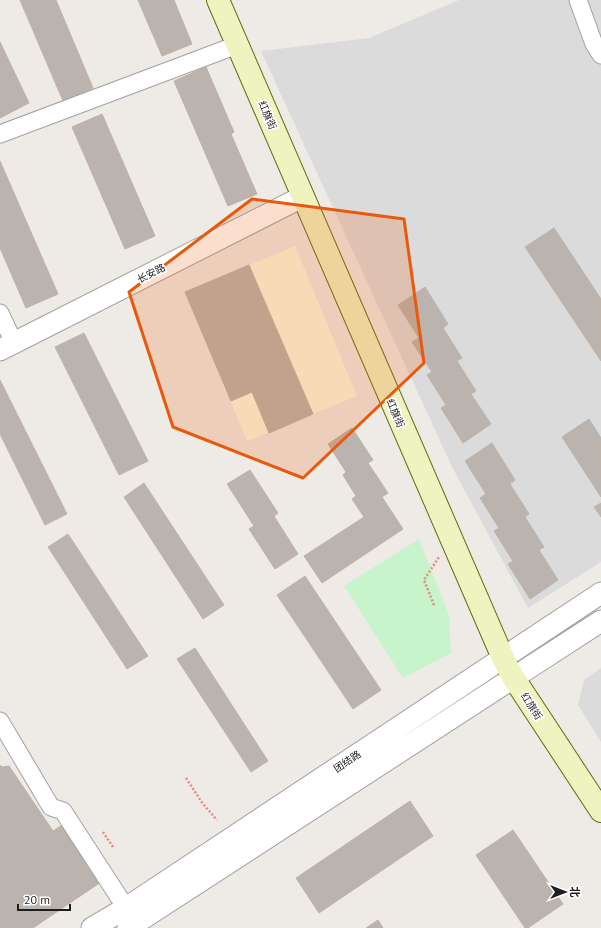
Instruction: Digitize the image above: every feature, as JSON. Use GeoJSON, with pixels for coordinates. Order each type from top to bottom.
{"type":"FeatureCollection","features":[{"type":"Feature","properties":{"kind":"main road","name":"红旗街"},"geometry":{"type":"LineString","coordinates":[[218,0],[302,197],[503,658],[513,677],[601,811]]}},
{"type":"Feature","properties":{"kind":"street"},"geometry":{"type":"LineString","coordinates":[[578,0],[594,44],[601,55]]}},
{"type":"Feature","properties":{"kind":"street"},"geometry":{"type":"LineString","coordinates":[[0,134],[237,45]]}},
{"type":"Feature","properties":{"kind":"street","name":"长安路"},"geometry":{"type":"LineString","coordinates":[[7,346],[302,197]]}},
{"type":"Feature","properties":{"kind":"street"},"geometry":{"type":"LineString","coordinates":[[0,313],[7,346]]}},
{"type":"Feature","properties":{"kind":"street","name":"团结路"},"geometry":{"type":"LineString","coordinates":[[92,928],[126,908],[601,593]]}},
{"type":"Feature","properties":{"kind":"street","name":"团结路"},"geometry":{"type":"LineString","coordinates":[[128,928],[601,621]]}},
{"type":"Feature","properties":{"kind":"street"},"geometry":{"type":"LineString","coordinates":[[0,721],[51,807],[63,811],[126,908]]}},
{"type":"Feature","properties":{"kind":"path"},"geometry":{"type":"LineString","coordinates":[[434,605],[424,580],[439,557]]}},
{"type":"Feature","properties":{"kind":"path"},"geometry":{"type":"LineString","coordinates":[[186,778],[203,804],[217,820]]}},
{"type":"Feature","properties":{"kind":"path"},"geometry":{"type":"LineString","coordinates":[[102,832],[113,847]]}},
{"type":"Feature","properties":{"kind":"highlighted area"},"geometry":{"type":"Polygon","coordinates":[[[252,199],[404,219],[424,363],[303,478],[173,427],[129,292],[252,199]]]}},
{"type":"Feature","properties":{"kind":"shaded area"},"geometry":{"type":"Polygon","coordinates":[[[459,0],[601,0],[601,562],[528,608],[452,467],[261,51],[369,38],[459,0]]]}},
{"type":"Feature","properties":{"kind":"shaded area"},"geometry":{"type":"Polygon","coordinates":[[[295,246],[357,396],[247,441],[185,292],[295,246]]]}},
{"type":"Feature","properties":{"kind":"shaded area"},"geometry":{"type":"Polygon","coordinates":[[[601,668],[601,742],[578,705],[584,680],[601,668]]]}},
{"type":"Feature","properties":{"kind":"green space"},"geometry":{"type":"Polygon","coordinates":[[[419,539],[449,615],[451,653],[403,678],[344,586],[419,539]]]}},
{"type":"Feature","properties":{"kind":"building"},"geometry":{"type":"Polygon","coordinates":[[[20,0],[56,0],[93,88],[63,101],[20,0]]]}},
{"type":"Feature","properties":{"kind":"building"},"geometry":{"type":"Polygon","coordinates":[[[138,0],[174,0],[192,44],[162,56],[138,0]]]}},
{"type":"Feature","properties":{"kind":"building"},"geometry":{"type":"Polygon","coordinates":[[[0,42],[29,103],[0,118],[0,42]]]}},
{"type":"Feature","properties":{"kind":"building"},"geometry":{"type":"Polygon","coordinates":[[[206,67],[234,132],[231,134],[257,194],[228,206],[174,81],[206,67]]]}},
{"type":"Feature","properties":{"kind":"building"},"geometry":{"type":"Polygon","coordinates":[[[102,114],[155,236],[125,249],[72,127],[102,114]]]}},
{"type":"Feature","properties":{"kind":"building"},"geometry":{"type":"Polygon","coordinates":[[[0,161],[58,294],[26,308],[0,248],[0,161]]]}},
{"type":"Feature","properties":{"kind":"building"},"geometry":{"type":"Polygon","coordinates":[[[554,228],[601,299],[601,361],[525,247],[554,228]]]}},
{"type":"Feature","properties":{"kind":"building"},"geometry":{"type":"Polygon","coordinates":[[[249,265],[313,414],[269,433],[252,392],[231,401],[185,292],[249,265]]]}},
{"type":"Feature","properties":{"kind":"building"},"geometry":{"type":"Polygon","coordinates":[[[425,287],[448,324],[443,328],[462,358],[457,361],[476,391],[471,394],[491,424],[463,443],[441,408],[446,405],[427,375],[432,372],[412,342],[419,338],[398,305],[425,287]]]}},
{"type":"Feature","properties":{"kind":"building"},"geometry":{"type":"Polygon","coordinates":[[[84,333],[148,461],[119,475],[55,347],[84,333]]]}},
{"type":"Feature","properties":{"kind":"building"},"geometry":{"type":"Polygon","coordinates":[[[0,380],[67,514],[45,525],[0,434],[0,380]]]}},
{"type":"Feature","properties":{"kind":"building"},"geometry":{"type":"Polygon","coordinates":[[[589,419],[601,438],[601,497],[562,437],[589,419]]]}},
{"type":"Feature","properties":{"kind":"building"},"geometry":{"type":"Polygon","coordinates":[[[352,428],[373,460],[368,463],[388,493],[382,497],[403,529],[322,583],[304,556],[364,517],[352,499],[356,496],[343,475],[346,472],[328,444],[352,428]]]}},
{"type":"Feature","properties":{"kind":"building"},"geometry":{"type":"Polygon","coordinates":[[[492,443],[515,480],[510,484],[529,514],[525,517],[544,547],[539,550],[558,580],[530,599],[508,564],[513,561],[494,531],[499,528],[480,498],[486,494],[465,461],[492,443]]]}},
{"type":"Feature","properties":{"kind":"building"},"geometry":{"type":"Polygon","coordinates":[[[250,470],[278,513],[274,516],[298,554],[275,569],[249,529],[254,526],[227,484],[250,470]]]}},
{"type":"Feature","properties":{"kind":"building"},"geometry":{"type":"Polygon","coordinates":[[[144,483],[224,605],[203,619],[124,497],[144,483]]]}},
{"type":"Feature","properties":{"kind":"building"},"geometry":{"type":"Polygon","coordinates":[[[601,503],[601,517],[594,507],[601,503]]]}},
{"type":"Feature","properties":{"kind":"building"},"geometry":{"type":"Polygon","coordinates":[[[68,534],[148,656],[127,669],[48,547],[68,534]]]}},
{"type":"Feature","properties":{"kind":"building"},"geometry":{"type":"Polygon","coordinates":[[[305,576],[381,690],[353,709],[277,595],[305,576]]]}},
{"type":"Feature","properties":{"kind":"building"},"geometry":{"type":"Polygon","coordinates":[[[195,648],[268,761],[251,772],[177,659],[195,648]]]}},
{"type":"Feature","properties":{"kind":"building"},"geometry":{"type":"Polygon","coordinates":[[[0,765],[2,767],[9,766],[53,831],[62,825],[101,882],[33,928],[0,928],[0,765]]]}},
{"type":"Feature","properties":{"kind":"building"},"geometry":{"type":"Polygon","coordinates":[[[410,801],[433,836],[319,913],[296,878],[410,801]]]}},
{"type":"Feature","properties":{"kind":"building"},"geometry":{"type":"Polygon","coordinates":[[[513,830],[563,904],[528,928],[525,928],[476,855],[513,830]]]}},
{"type":"Feature","properties":{"kind":"building"},"geometry":{"type":"Polygon","coordinates":[[[378,920],[383,928],[366,928],[378,920]]]}}]}
